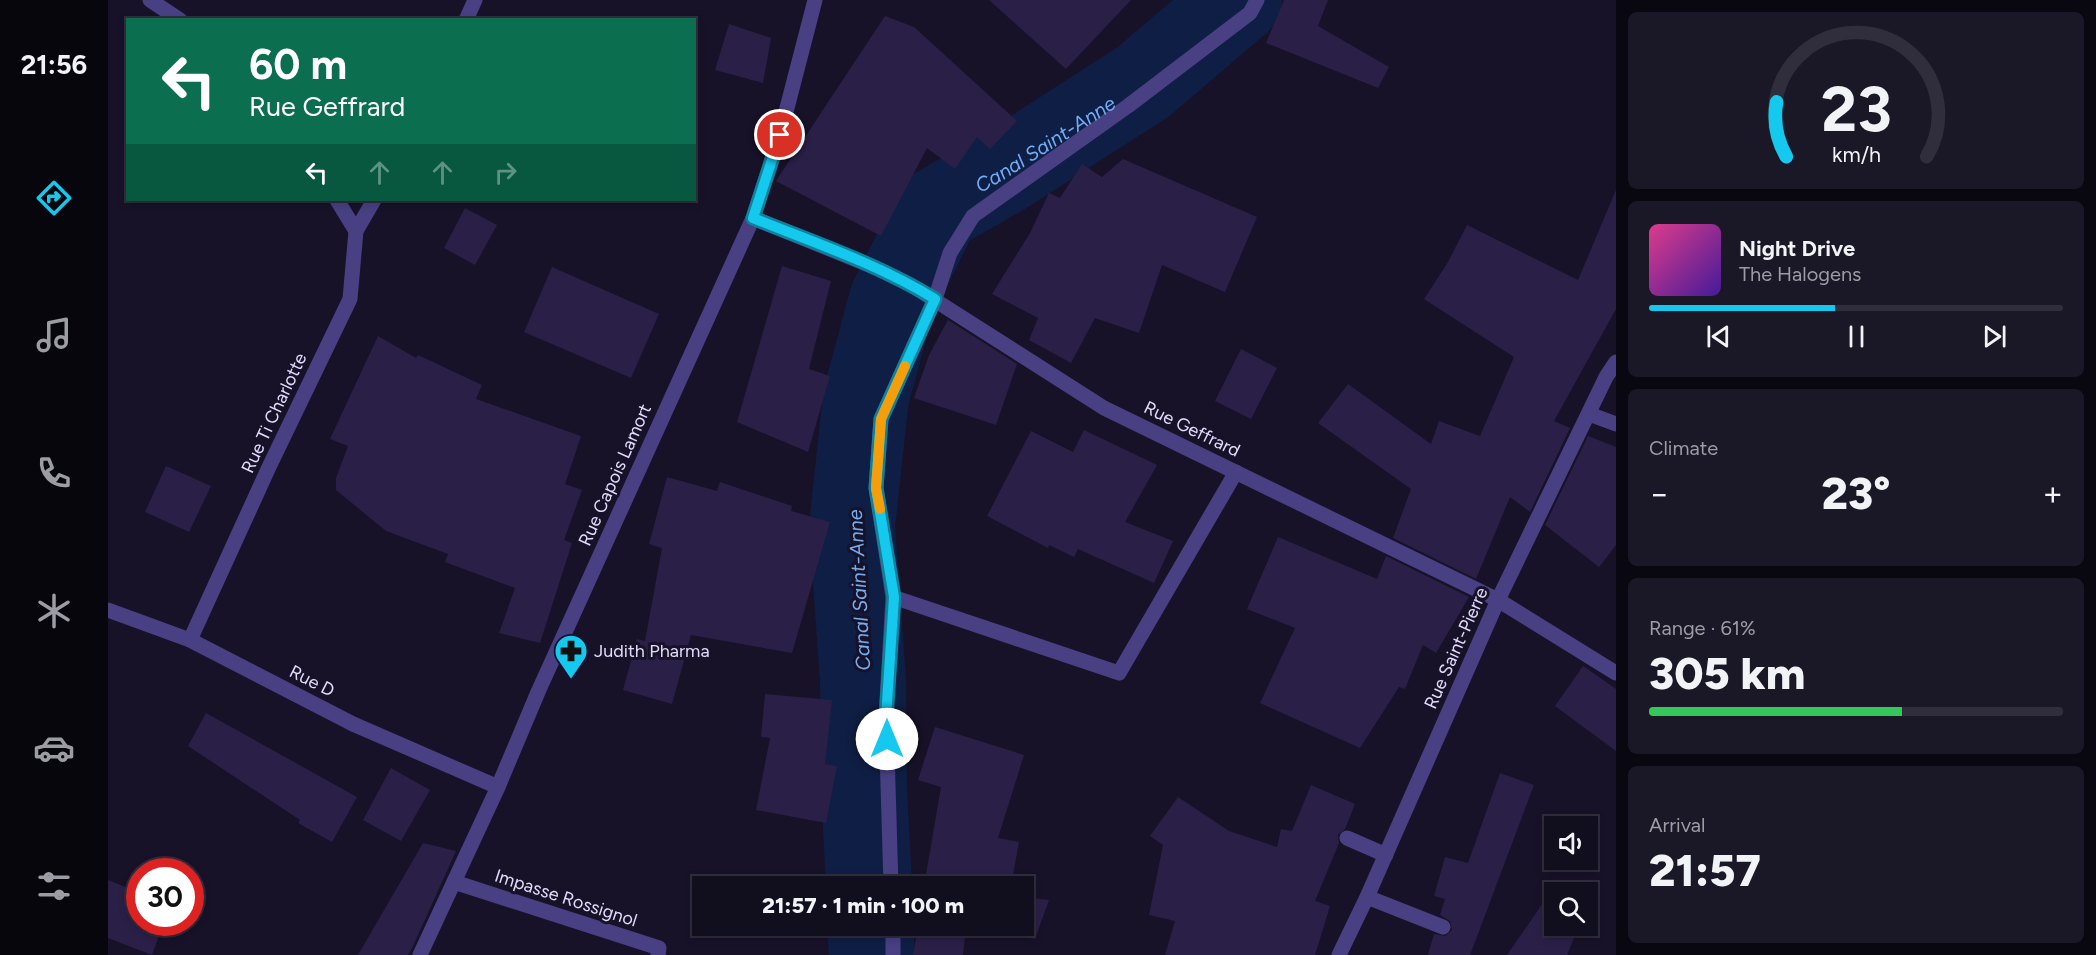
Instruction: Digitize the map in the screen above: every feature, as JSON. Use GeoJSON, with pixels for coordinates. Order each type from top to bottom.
{"type":"FeatureCollection","features":[{"type":"Feature","properties":{"kind":"street"},"geometry":{"type":"LineString","coordinates":[[150,0],[177,18]]}},
{"type":"Feature","properties":{"kind":"street"},"geometry":{"type":"LineString","coordinates":[[467,18],[475,0]]}},
{"type":"Feature","properties":{"kind":"street","name":"Rue Capois Lamort"},"geometry":{"type":"LineString","coordinates":[[420,955],[498,787],[543,681],[753,218],[780,135],[815,0]]}},
{"type":"Feature","properties":{"kind":"street"},"geometry":{"type":"LineString","coordinates":[[891,876],[886,718],[894,597],[876,488],[881,419],[935,299],[950,253],[973,216],[1128,106],[1250,13],[1257,0]]}},
{"type":"Feature","properties":{"kind":"street"},"geometry":{"type":"LineString","coordinates":[[338,201],[356,231]]}},
{"type":"Feature","properties":{"kind":"street","name":"Rue Ti Charlotte"},"geometry":{"type":"LineString","coordinates":[[190,640],[269,467],[350,300],[356,231],[373,201]]}},
{"type":"Feature","properties":{"kind":"street","name":"Rue Geffrard"},"geometry":{"type":"LineString","coordinates":[[753,218],[894,276],[935,299],[1104,408],[1498,600],[1616,673]]}},
{"type":"Feature","properties":{"kind":"street","name":"Rue Saint-Pierre"},"geometry":{"type":"LineString","coordinates":[[1339,955],[1386,855],[1498,600],[1606,377],[1616,362]]}},
{"type":"Feature","properties":{"kind":"street"},"geometry":{"type":"LineString","coordinates":[[1589,414],[1616,424]]}},
{"type":"Feature","properties":{"kind":"street"},"geometry":{"type":"LineString","coordinates":[[894,597],[1119,673],[1236,472]]}},
{"type":"Feature","properties":{"kind":"street","name":"Rue D"},"geometry":{"type":"LineString","coordinates":[[108,610],[190,640],[353,724],[498,787]]}},
{"type":"Feature","properties":{"kind":"street"},"geometry":{"type":"LineString","coordinates":[[1347,838],[1386,855]]}},
{"type":"Feature","properties":{"kind":"street","name":"Impasse Rossignol"},"geometry":{"type":"LineString","coordinates":[[454,882],[659,948],[658,955]]}},
{"type":"Feature","properties":{"kind":"street"},"geometry":{"type":"LineString","coordinates":[[1367,897],[1443,927]]}},
{"type":"Feature","properties":{"kind":"street"},"geometry":{"type":"LineString","coordinates":[[892,936],[893,955]]}},
{"type":"Feature","properties":{"kind":"building"},"geometry":{"type":"Polygon","coordinates":[[[989,0],[1131,0],[1066,69],[989,0]]]}},
{"type":"Feature","properties":{"kind":"building"},"geometry":{"type":"Polygon","coordinates":[[[1284,0],[1328,0],[1318,26],[1389,67],[1378,88],[1266,43],[1284,0]]]}},
{"type":"Feature","properties":{"kind":"building"},"geometry":{"type":"Polygon","coordinates":[[[885,16],[914,27],[1017,121],[990,149],[977,137],[955,169],[927,148],[881,236],[776,181],[885,16]]]}},
{"type":"Feature","properties":{"kind":"building"},"geometry":{"type":"Polygon","coordinates":[[[729,24],[771,38],[763,83],[715,70],[729,24]]]}},
{"type":"Feature","properties":{"kind":"building"},"geometry":{"type":"Polygon","coordinates":[[[1123,159],[1257,217],[1225,292],[1162,265],[1139,333],[1095,318],[1071,363],[1029,340],[1038,318],[992,294],[1030,233],[1049,193],[1060,198],[1082,164],[1102,177],[1123,159]]]}},
{"type":"Feature","properties":{"kind":"building"},"geometry":{"type":"Polygon","coordinates":[[[1616,190],[1616,309],[1554,421],[1570,428],[1530,512],[1510,497],[1476,579],[1393,538],[1411,489],[1318,423],[1348,384],[1431,444],[1439,421],[1480,436],[1514,357],[1424,299],[1448,262],[1467,225],[1578,280],[1616,190]]]}},
{"type":"Feature","properties":{"kind":"building"},"geometry":{"type":"Polygon","coordinates":[[[465,208],[497,225],[475,265],[444,248],[465,208]]]}},
{"type":"Feature","properties":{"kind":"building"},"geometry":{"type":"Polygon","coordinates":[[[782,266],[831,281],[809,369],[830,376],[808,452],[737,422],[782,266]]]}},
{"type":"Feature","properties":{"kind":"building"},"geometry":{"type":"Polygon","coordinates":[[[552,267],[659,314],[631,378],[524,332],[552,267]]]}},
{"type":"Feature","properties":{"kind":"building"},"geometry":{"type":"Polygon","coordinates":[[[948,320],[1017,364],[996,425],[914,398],[929,355],[948,320]]]}},
{"type":"Feature","properties":{"kind":"building"},"geometry":{"type":"Polygon","coordinates":[[[378,336],[416,358],[418,355],[482,385],[476,399],[581,436],[565,484],[582,490],[564,540],[572,543],[540,643],[499,633],[515,588],[445,562],[448,554],[386,531],[336,490],[336,478],[348,446],[330,439],[378,336]]]}},
{"type":"Feature","properties":{"kind":"building"},"geometry":{"type":"Polygon","coordinates":[[[1241,349],[1277,368],[1251,419],[1215,401],[1241,349]]]}},
{"type":"Feature","properties":{"kind":"building"},"geometry":{"type":"Polygon","coordinates":[[[1084,430],[1157,465],[1125,522],[1173,541],[1154,583],[1078,549],[1074,557],[1049,545],[1048,548],[987,516],[1031,431],[1073,452],[1084,430]]]}},
{"type":"Feature","properties":{"kind":"building"},"geometry":{"type":"Polygon","coordinates":[[[1588,436],[1616,447],[1616,545],[1599,567],[1545,525],[1588,436]]]}},
{"type":"Feature","properties":{"kind":"building"},"geometry":{"type":"Polygon","coordinates":[[[166,466],[211,486],[189,532],[145,512],[166,466]]]}},
{"type":"Feature","properties":{"kind":"building"},"geometry":{"type":"Polygon","coordinates":[[[667,477],[717,491],[720,482],[792,506],[791,511],[830,522],[792,653],[691,635],[672,704],[623,690],[637,639],[645,641],[662,548],[649,544],[667,477]]]}},
{"type":"Feature","properties":{"kind":"building"},"geometry":{"type":"Polygon","coordinates":[[[1278,537],[1377,579],[1386,556],[1469,597],[1436,653],[1423,645],[1405,689],[1399,687],[1360,748],[1260,703],[1295,628],[1247,609],[1278,537]]]}},
{"type":"Feature","properties":{"kind":"building"},"geometry":{"type":"Polygon","coordinates":[[[1583,666],[1616,689],[1616,751],[1555,706],[1583,666]]]}},
{"type":"Feature","properties":{"kind":"building"},"geometry":{"type":"Polygon","coordinates":[[[765,694],[832,700],[825,764],[837,766],[826,823],[756,810],[770,738],[761,737],[765,694]]]}},
{"type":"Feature","properties":{"kind":"building"},"geometry":{"type":"Polygon","coordinates":[[[206,713],[357,797],[332,842],[298,823],[300,820],[188,746],[206,713]]]}},
{"type":"Feature","properties":{"kind":"building"},"geometry":{"type":"Polygon","coordinates":[[[935,727],[1024,755],[998,838],[1019,842],[1013,876],[926,876],[941,787],[918,780],[935,727]]]}},
{"type":"Feature","properties":{"kind":"building"},"geometry":{"type":"Polygon","coordinates":[[[391,768],[430,790],[401,841],[363,820],[391,768]]]}},
{"type":"Feature","properties":{"kind":"building"},"geometry":{"type":"Polygon","coordinates":[[[1500,773],[1534,785],[1470,955],[1428,955],[1434,934],[1445,936],[1452,930],[1450,921],[1440,915],[1445,899],[1434,896],[1445,857],[1468,863],[1500,773]]]}},
{"type":"Feature","properties":{"kind":"building"},"geometry":{"type":"Polygon","coordinates":[[[1311,785],[1355,804],[1345,829],[1338,835],[1339,843],[1315,901],[1330,906],[1315,955],[1165,955],[1175,921],[1149,915],[1163,845],[1150,836],[1178,797],[1229,831],[1277,847],[1281,829],[1292,831],[1311,785]]]}},
{"type":"Feature","properties":{"kind":"building"},"geometry":{"type":"Polygon","coordinates":[[[423,843],[456,851],[408,955],[358,955],[423,843]]]}},
{"type":"Feature","properties":{"kind":"building"},"geometry":{"type":"Polygon","coordinates":[[[108,880],[126,887],[126,936],[159,936],[152,955],[108,938],[108,880]]]}},
{"type":"Feature","properties":{"kind":"building"},"geometry":{"type":"Polygon","coordinates":[[[1034,898],[1049,900],[1035,939],[1026,936],[1034,936],[1034,898]]]}},
{"type":"Feature","properties":{"kind":"building"},"geometry":{"type":"Polygon","coordinates":[[[1544,901],[1544,936],[1575,936],[1567,955],[1507,955],[1544,901]]]}},
{"type":"Feature","properties":{"kind":"building"},"geometry":{"type":"Polygon","coordinates":[[[916,936],[965,936],[963,955],[913,955],[916,936]]]}},
{"type":"Feature","properties":{"kind":"waterway","name":"Canal Saint-Anne"},"geometry":{"type":"LineString","coordinates":[[868,876],[864,789],[863,680],[852,526],[866,397],[892,300],[937,210],[1003,172],[1143,82],[1239,0]]}},
{"type":"Feature","properties":{"kind":"waterway","name":"Canal Saint-Anne"},"geometry":{"type":"LineString","coordinates":[[871,936],[872,955]]}},
{"type":"Feature","properties":{"kind":"slow traffic"},"geometry":{"type":"LineString","coordinates":[[880,509],[876,488],[881,419],[905,366]]}},
{"type":"Feature","properties":{"kind":"place","name":"Judith Pharma"},"geometry":{"type":"Point","coordinates":[571,680]}},
{"type":"Feature","properties":{"kind":"route"},"geometry":{"type":"LineString","coordinates":[[780,135],[753,218],[874,267],[935,299],[881,419],[876,488],[894,597],[886,718],[887,739]]}}]}
